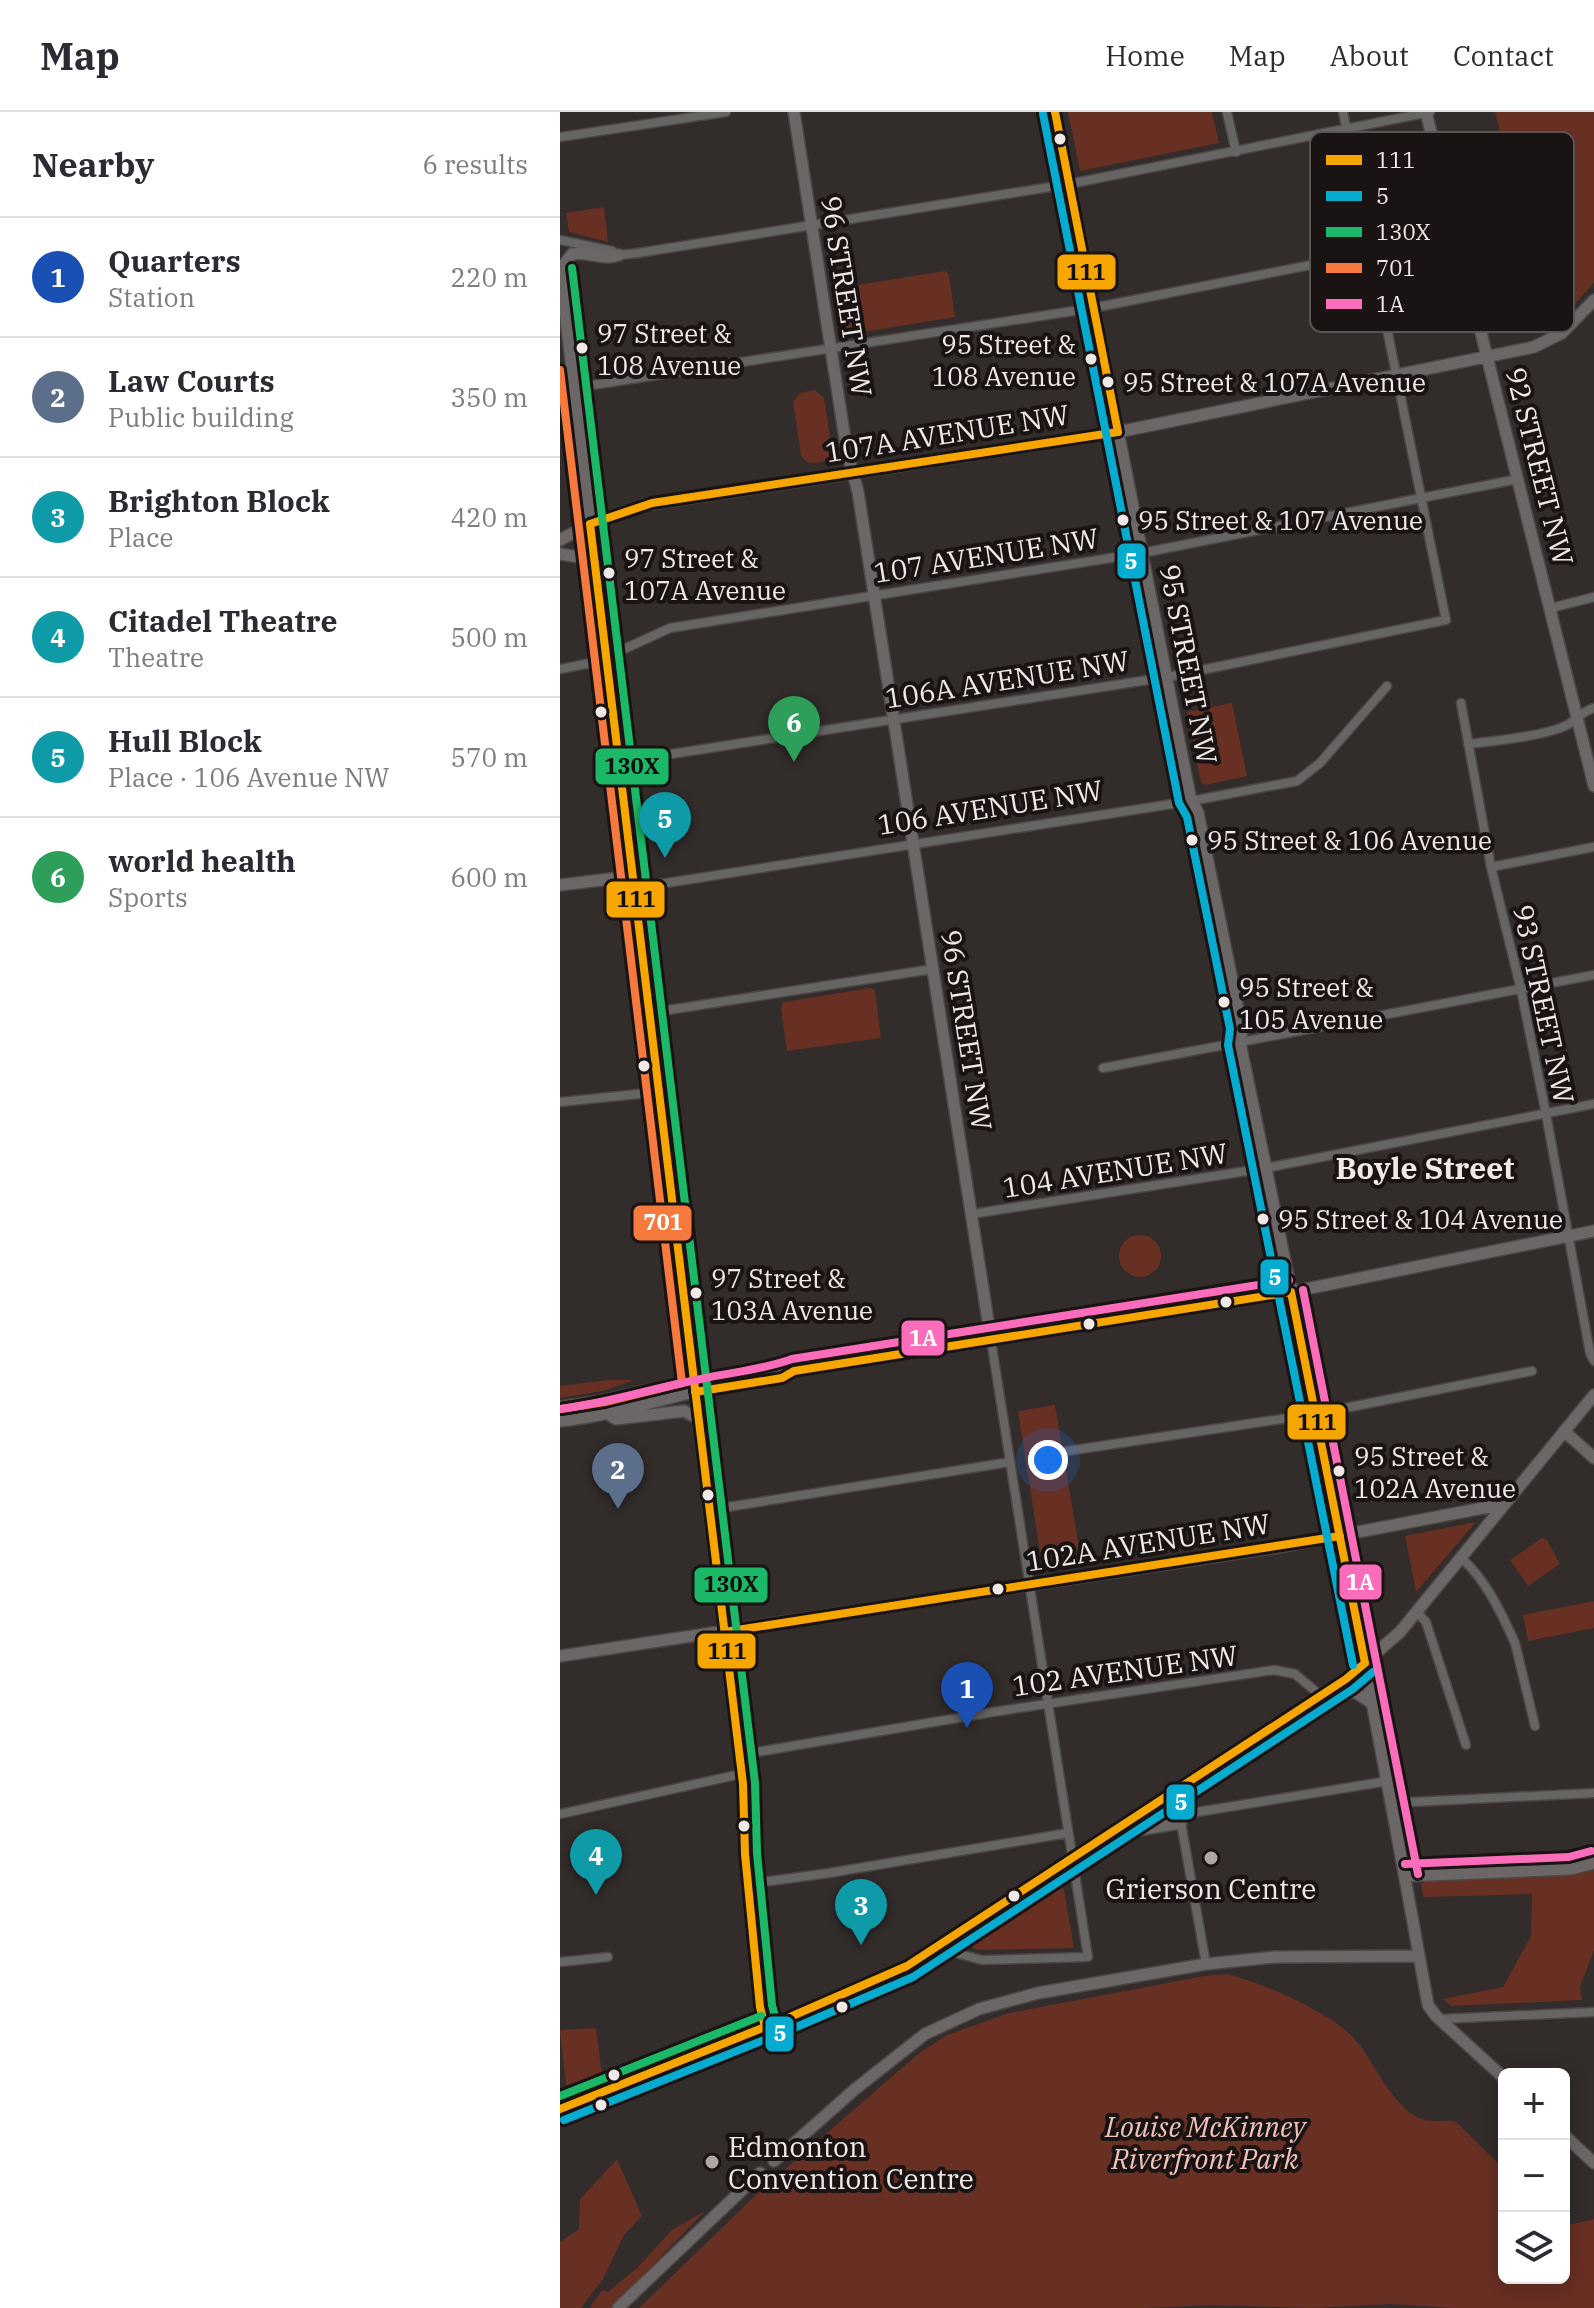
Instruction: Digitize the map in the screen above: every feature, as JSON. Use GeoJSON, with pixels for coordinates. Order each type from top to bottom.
{"type":"FeatureCollection","features":[{"type":"Feature","properties":{"kind":"main road","name":"96 STREET NW"},"geometry":{"type":"LineString","coordinates":[[794,112],[847,452],[853,471],[894,719],[991,1340]]}},
{"type":"Feature","properties":{"kind":"main road","name":"95 STREET NW"},"geometry":{"type":"LineString","coordinates":[[1055,112],[1191,801],[1189,815],[1229,1019],[1240,1043],[1266,1168],[1388,1781],[1428,2005],[1441,2019]]}},
{"type":"Feature","properties":{"kind":"main road","name":"92 STREET NW"},"geometry":{"type":"LineString","coordinates":[[1428,112],[1433,132]]}},
{"type":"Feature","properties":{"kind":"main road"},"geometry":{"type":"LineString","coordinates":[[619,255],[611,258],[572,254],[560,270],[667,1160]]}},
{"type":"Feature","properties":{"kind":"main road","name":"107A AVENUE NW"},"geometry":{"type":"LineString","coordinates":[[1574,322],[1594,300]]}},
{"type":"Feature","properties":{"kind":"main road","name":"92 STREET NW"},"geometry":{"type":"LineString","coordinates":[[1481,332],[1594,786]]}},
{"type":"Feature","properties":{"kind":"main road","name":"107A AVENUE NW"},"geometry":{"type":"LineString","coordinates":[[560,540],[590,524],[644,505],[1118,432],[1534,347],[1563,332]]}},
{"type":"Feature","properties":{"kind":"main road"},"geometry":{"type":"LineString","coordinates":[[560,554],[579,557],[597,573]]}},
{"type":"Feature","properties":{"kind":"main road","name":"106 AVENUE NW"},"geometry":{"type":"LineString","coordinates":[[560,885],[618,878],[634,882]]}},
{"type":"Feature","properties":{"kind":"main road"},"geometry":{"type":"LineString","coordinates":[[670,1187],[739,1755],[748,1884],[760,2007],[765,2027]]}},
{"type":"Feature","properties":{"kind":"main road"},"geometry":{"type":"LineString","coordinates":[[560,1407],[781,1369],[794,1371],[1291,1292],[1594,1231]]}},
{"type":"Feature","properties":{"kind":"main road"},"geometry":{"type":"LineString","coordinates":[[560,1421],[607,1414],[695,1386]]}},
{"type":"Feature","properties":{"kind":"main road"},"geometry":{"type":"LineString","coordinates":[[560,2109],[907,1966],[1320,1695],[1388,1644],[1594,1395]]}},
{"type":"Feature","properties":{"kind":"main road"},"geometry":{"type":"LineString","coordinates":[[607,1414],[616,1419],[684,1411],[699,1419]]}},
{"type":"Feature","properties":{"kind":"main road"},"geometry":{"type":"LineString","coordinates":[[1564,1431],[1594,1458]]}},
{"type":"Feature","properties":{"kind":"main road","name":"102A AVENUE NW"},"geometry":{"type":"LineString","coordinates":[[560,1656],[1340,1536],[1505,1504]]}},
{"type":"Feature","properties":{"kind":"main road"},"geometry":{"type":"LineString","coordinates":[[1320,1695],[1355,1692],[1373,1704]]}},
{"type":"Feature","properties":{"kind":"main road"},"geometry":{"type":"LineString","coordinates":[[1110,1835],[1180,1819]]}},
{"type":"Feature","properties":{"kind":"main road"},"geometry":{"type":"LineString","coordinates":[[1406,1876],[1571,1869],[1594,1863]]}},
{"type":"Feature","properties":{"kind":"main road"},"geometry":{"type":"LineString","coordinates":[[774,2161],[925,2034],[979,2009],[1038,1993],[1206,1964],[1275,1957],[1419,1956]]}},
{"type":"Feature","properties":{"kind":"main road"},"geometry":{"type":"LineString","coordinates":[[1441,2019],[1498,2072]]}},
{"type":"Feature","properties":{"kind":"main road"},"geometry":{"type":"LineString","coordinates":[[1569,2140],[1594,2163]]}},
{"type":"Feature","properties":{"kind":"main road"},"geometry":{"type":"LineString","coordinates":[[618,2308],[760,2173]]}},
{"type":"Feature","properties":{"kind":"street"},"geometry":{"type":"LineString","coordinates":[[560,137],[726,112]]}},
{"type":"Feature","properties":{"kind":"street"},"geometry":{"type":"LineString","coordinates":[[1227,112],[1236,152]]}},
{"type":"Feature","properties":{"kind":"street"},"geometry":{"type":"LineString","coordinates":[[1343,112],[1347,132]]}},
{"type":"Feature","properties":{"kind":"street"},"geometry":{"type":"LineString","coordinates":[[1332,132],[1428,112]]}},
{"type":"Feature","properties":{"kind":"street"},"geometry":{"type":"LineString","coordinates":[[560,240],[619,255],[1069,184],[1310,137]]}},
{"type":"Feature","properties":{"kind":"street"},"geometry":{"type":"LineString","coordinates":[[560,390],[1093,308],[1310,265]]}},
{"type":"Feature","properties":{"kind":"street"},"geometry":{"type":"LineString","coordinates":[[1387,332],[1421,498]]}},
{"type":"Feature","properties":{"kind":"street","name":"107 AVENUE NW"},"geometry":{"type":"LineString","coordinates":[[560,669],[586,666],[670,628],[1142,553],[1518,479]]}},
{"type":"Feature","properties":{"kind":"street","name":"106A AVENUE NW"},"geometry":{"type":"LineString","coordinates":[[620,762],[1167,677],[1446,620],[1421,498]]}},
{"type":"Feature","properties":{"kind":"street"},"geometry":{"type":"LineString","coordinates":[[1551,608],[1594,597]]}},
{"type":"Feature","properties":{"kind":"street","name":"106 AVENUE NW"},"geometry":{"type":"LineString","coordinates":[[634,882],[647,886],[1191,801],[1297,781],[1320,763],[1387,686]]}},
{"type":"Feature","properties":{"kind":"street","name":"93 STREET NW"},"geometry":{"type":"LineString","coordinates":[[1461,703],[1491,867],[1521,990],[1594,1361]]}},
{"type":"Feature","properties":{"kind":"street"},"geometry":{"type":"LineString","coordinates":[[1468,744],[1567,725],[1594,708]]}},
{"type":"Feature","properties":{"kind":"street"},"geometry":{"type":"LineString","coordinates":[[1491,867],[1594,847]]}},
{"type":"Feature","properties":{"kind":"street"},"geometry":{"type":"LineString","coordinates":[[649,1013],[933,969]]}},
{"type":"Feature","properties":{"kind":"street"},"geometry":{"type":"LineString","coordinates":[[1103,1068],[1594,975]]}},
{"type":"Feature","properties":{"kind":"street"},"geometry":{"type":"LineString","coordinates":[[560,1102],[658,1092]]}},
{"type":"Feature","properties":{"kind":"street","name":"104 AVENUE NW"},"geometry":{"type":"LineString","coordinates":[[972,1214],[1266,1168],[1594,1104]]}},
{"type":"Feature","properties":{"kind":"street","name":"96 STREET NW"},"geometry":{"type":"LineString","coordinates":[[947,1942],[959,1954],[982,1960],[1088,1957],[991,1340]]}},
{"type":"Feature","properties":{"kind":"street"},"geometry":{"type":"LineString","coordinates":[[1067,1451],[1315,1414],[1532,1371]]}},
{"type":"Feature","properties":{"kind":"street"},"geometry":{"type":"LineString","coordinates":[[709,1510],[1010,1462]]}},
{"type":"Feature","properties":{"kind":"street"},"geometry":{"type":"LineString","coordinates":[[1461,1558],[1476,1572],[1515,1643],[1535,1726]]}},
{"type":"Feature","properties":{"kind":"street"},"geometry":{"type":"LineString","coordinates":[[1417,1612],[1426,1622],[1466,1745]]}},
{"type":"Feature","properties":{"kind":"street","name":"102 AVENUE NW"},"geometry":{"type":"LineString","coordinates":[[739,1755],[1274,1670],[1295,1674],[1320,1695]]}},
{"type":"Feature","properties":{"kind":"street"},"geometry":{"type":"LineString","coordinates":[[560,1814],[741,1774]]}},
{"type":"Feature","properties":{"kind":"street"},"geometry":{"type":"LineString","coordinates":[[1180,1819],[1388,1781]]}},
{"type":"Feature","properties":{"kind":"street"},"geometry":{"type":"LineString","coordinates":[[1392,1803],[1594,1793]]}},
{"type":"Feature","properties":{"kind":"street"},"geometry":{"type":"LineString","coordinates":[[1167,1798],[1180,1819],[1206,1964]]}},
{"type":"Feature","properties":{"kind":"street"},"geometry":{"type":"LineString","coordinates":[[748,1884],[1068,1833]]}},
{"type":"Feature","properties":{"kind":"street"},"geometry":{"type":"LineString","coordinates":[[560,1962],[608,1957]]}},
{"type":"Feature","properties":{"kind":"street"},"geometry":{"type":"LineString","coordinates":[[1441,2019],[1594,2012]]}},
{"type":"Feature","properties":{"kind":"green space"},"geometry":{"type":"Polygon","coordinates":[[[1068,112],[1212,112],[1219,143],[1080,171],[1068,112]]]}},
{"type":"Feature","properties":{"kind":"green space"},"geometry":{"type":"Polygon","coordinates":[[[1495,112],[1594,112],[1594,282],[1574,305],[1574,132],[1500,132],[1495,112]]]}},
{"type":"Feature","properties":{"kind":"green space"},"geometry":{"type":"Polygon","coordinates":[[[604,207],[608,242],[569,232],[566,213],[604,207]]]}},
{"type":"Feature","properties":{"kind":"green space"},"geometry":{"type":"Polygon","coordinates":[[[945,271],[949,275],[955,317],[845,335],[839,288],[945,271]]]}},
{"type":"Feature","properties":{"kind":"green space"},"geometry":{"type":"Polygon","coordinates":[[[815,390],[824,398],[832,450],[827,460],[812,463],[801,455],[793,402],[800,393],[815,390]]]}},
{"type":"Feature","properties":{"kind":"green space"},"geometry":{"type":"Polygon","coordinates":[[[1232,703],[1247,776],[1205,785],[1201,782],[1187,712],[1232,703]]]}},
{"type":"Feature","properties":{"kind":"green space"},"geometry":{"type":"Polygon","coordinates":[[[870,988],[875,990],[881,1038],[787,1051],[781,1009],[783,1002],[870,988]]]}},
{"type":"Feature","properties":{"kind":"green space"},"geometry":{"type":"Polygon","coordinates":[[[1140,1235],[1154,1242],[1161,1256],[1154,1270],[1140,1277],[1126,1270],[1119,1256],[1126,1242],[1140,1235]]]}},
{"type":"Feature","properties":{"kind":"green space"},"geometry":{"type":"Polygon","coordinates":[[[634,1380],[603,1391],[560,1398],[560,1386],[634,1380]]]}},
{"type":"Feature","properties":{"kind":"green space"},"geometry":{"type":"Polygon","coordinates":[[[1055,1405],[1082,1565],[1043,1571],[1018,1411],[1055,1405]]]}},
{"type":"Feature","properties":{"kind":"green space"},"geometry":{"type":"Polygon","coordinates":[[[1476,1522],[1416,1592],[1405,1536],[1476,1522]]]}},
{"type":"Feature","properties":{"kind":"green space"},"geometry":{"type":"Polygon","coordinates":[[[1542,1538],[1547,1540],[1560,1564],[1528,1586],[1510,1560],[1542,1538]]]}},
{"type":"Feature","properties":{"kind":"green space"},"geometry":{"type":"Polygon","coordinates":[[[1594,1601],[1594,1628],[1528,1641],[1523,1615],[1594,1601]]]}},
{"type":"Feature","properties":{"kind":"green space"},"geometry":{"type":"Polygon","coordinates":[[[1594,1870],[1594,1950],[1580,1987],[1582,2000],[1451,2006],[1443,1999],[1503,1987],[1531,1936],[1532,1894],[1423,1897],[1421,1884],[1428,1879],[1579,1874],[1594,1870]]]}},
{"type":"Feature","properties":{"kind":"green space"},"geometry":{"type":"Polygon","coordinates":[[[1063,1885],[1074,1948],[980,1950],[968,1946],[1063,1885]]]}},
{"type":"Feature","properties":{"kind":"green space","name":"Louise McKinney Riverfront Park"},"geometry":{"type":"Polygon","coordinates":[[[1227,1974],[1258,1984],[1327,2017],[1361,2046],[1394,2097],[1414,2116],[1432,2121],[1455,2121],[1498,2163],[1498,2284],[1570,2284],[1570,2225],[1594,2219],[1594,2308],[1455,2308],[1391,2304],[1313,2308],[1211,2305],[1145,2308],[639,2308],[761,2190],[918,2054],[947,2035],[1009,2013],[1227,1974]]]}},
{"type":"Feature","properties":{"kind":"green space"},"geometry":{"type":"Polygon","coordinates":[[[596,2028],[602,2075],[566,2085],[560,2030],[596,2028]]]}},
{"type":"Feature","properties":{"kind":"green space"},"geometry":{"type":"Polygon","coordinates":[[[617,2159],[642,2216],[624,2235],[603,2279],[581,2308],[560,2308],[560,2242],[579,2229],[580,2199],[617,2159]]]}},
{"type":"Feature","properties":{"kind":"green space"},"geometry":{"type":"Polygon","coordinates":[[[705,2211],[611,2308],[590,2308],[602,2290],[608,2292],[637,2268],[672,2230],[705,2211]]]}},
{"type":"Feature","properties":{"kind":"tunnel"},"geometry":{"type":"LineString","coordinates":[[667,1160],[670,1187]]}},
{"type":"Feature","properties":{"kind":"transit line","name":"111"},"geometry":{"type":"LineString","coordinates":[[1055,112],[1118,432]]}},
{"type":"Feature","properties":{"kind":"transit line","name":"5"},"geometry":{"type":"LineString","coordinates":[[1043,114],[1179,803],[1187,817],[1230,1029],[1228,1045],[1353,1665]]}},
{"type":"Feature","properties":{"kind":"transit line","name":"130X"},"geometry":{"type":"LineString","coordinates":[[572,268],[755,1783],[757,1853],[772,2005],[777,2024]]}},
{"type":"Feature","properties":{"kind":"transit line","name":"701"},"geometry":{"type":"LineString","coordinates":[[560,370],[682,1383],[605,1402],[560,1409]]}},
{"type":"Feature","properties":{"kind":"transit line","name":"111"},"geometry":{"type":"LineString","coordinates":[[590,524],[652,503],[1118,432]]}},
{"type":"Feature","properties":{"kind":"transit line","name":"111"},"geometry":{"type":"LineString","coordinates":[[590,524],[743,1784],[745,1854],[760,2007],[765,2027]]}},
{"type":"Feature","properties":{"kind":"transit line","name":"1A"},"geometry":{"type":"LineString","coordinates":[[560,1409],[792,1359],[1289,1280]]}},
{"type":"Feature","properties":{"kind":"transit line","name":"1A"},"geometry":{"type":"LineString","coordinates":[[1303,1290],[1418,1874]]}},
{"type":"Feature","properties":{"kind":"transit line","name":"111"},"geometry":{"type":"LineString","coordinates":[[695,1392],[782,1378],[794,1371],[1291,1292],[1365,1663]]}},
{"type":"Feature","properties":{"kind":"transit line","name":"111"},"geometry":{"type":"LineString","coordinates":[[724,1632],[1340,1536]]}},
{"type":"Feature","properties":{"kind":"transit line","name":"111"},"geometry":{"type":"LineString","coordinates":[[560,2109],[790,2017],[907,1966],[1346,1679],[1365,1663]]}},
{"type":"Feature","properties":{"kind":"transit line","name":"5"},"geometry":{"type":"LineString","coordinates":[[564,2120],[913,1977],[1353,1689],[1373,1672]]}},
{"type":"Feature","properties":{"kind":"transit line","name":"1A"},"geometry":{"type":"LineString","coordinates":[[1405,1864],[1569,1857],[1591,1851]]}},
{"type":"Feature","properties":{"kind":"transit line","name":"130X"},"geometry":{"type":"LineString","coordinates":[[560,2096],[761,2016]]}},
{"type":"Feature","properties":{"kind":"place","name":"97 Street & 108 Avenue"},"geometry":{"type":"Point","coordinates":[582,348]}},
{"type":"Feature","properties":{"kind":"place","name":"95 Street & 108 Avenue"},"geometry":{"type":"Point","coordinates":[1091,359]}},
{"type":"Feature","properties":{"kind":"place","name":"95 Street & 107A Avenue"},"geometry":{"type":"Point","coordinates":[1108,382]}},
{"type":"Feature","properties":{"kind":"place","name":"95 Street & 107 Avenue"},"geometry":{"type":"Point","coordinates":[1123,520]}},
{"type":"Feature","properties":{"kind":"place","name":"97 Street & 107A Avenue"},"geometry":{"type":"Point","coordinates":[609,573]}},
{"type":"Feature","properties":{"kind":"place","name":"world health"},"geometry":{"type":"Point","coordinates":[794,762]}},
{"type":"Feature","properties":{"kind":"place","name":"95 Street & 106 Avenue"},"geometry":{"type":"Point","coordinates":[1192,840]}},
{"type":"Feature","properties":{"kind":"place","name":"Hull Block"},"geometry":{"type":"Point","coordinates":[665,858]}},
{"type":"Feature","properties":{"kind":"place","name":"95 Street & 105 Avenue"},"geometry":{"type":"Point","coordinates":[1224,1002]}},
{"type":"Feature","properties":{"kind":"place","name":"95 Street & 104 Avenue"},"geometry":{"type":"Point","coordinates":[1263,1219]}},
{"type":"Feature","properties":{"kind":"place","name":"97 Street & 103A Avenue"},"geometry":{"type":"Point","coordinates":[696,1293]}},
{"type":"Feature","properties":{"kind":"place","name":"95 Street & 102A Avenue"},"geometry":{"type":"Point","coordinates":[1339,1471]}},
{"type":"Feature","properties":{"kind":"place","name":"Law Courts"},"geometry":{"type":"Point","coordinates":[618,1509]}},
{"type":"Feature","properties":{"kind":"place","name":"Quarters"},"geometry":{"type":"Point","coordinates":[967,1728]}},
{"type":"Feature","properties":{"kind":"place","name":"Grierson Centre"},"geometry":{"type":"Point","coordinates":[1211,1858]}},
{"type":"Feature","properties":{"kind":"place","name":"Citadel Theatre"},"geometry":{"type":"Point","coordinates":[596,1895]}},
{"type":"Feature","properties":{"kind":"place","name":"Brighton Block"},"geometry":{"type":"Point","coordinates":[861,1945]}},
{"type":"Feature","properties":{"kind":"place","name":"Edmonton Convention Centre"},"geometry":{"type":"Point","coordinates":[712,2162]}},
{"type":"Feature","properties":{"kind":"district","name":"Boyle Street"},"geometry":{"type":"Point","coordinates":[1425,1167]}}]}
